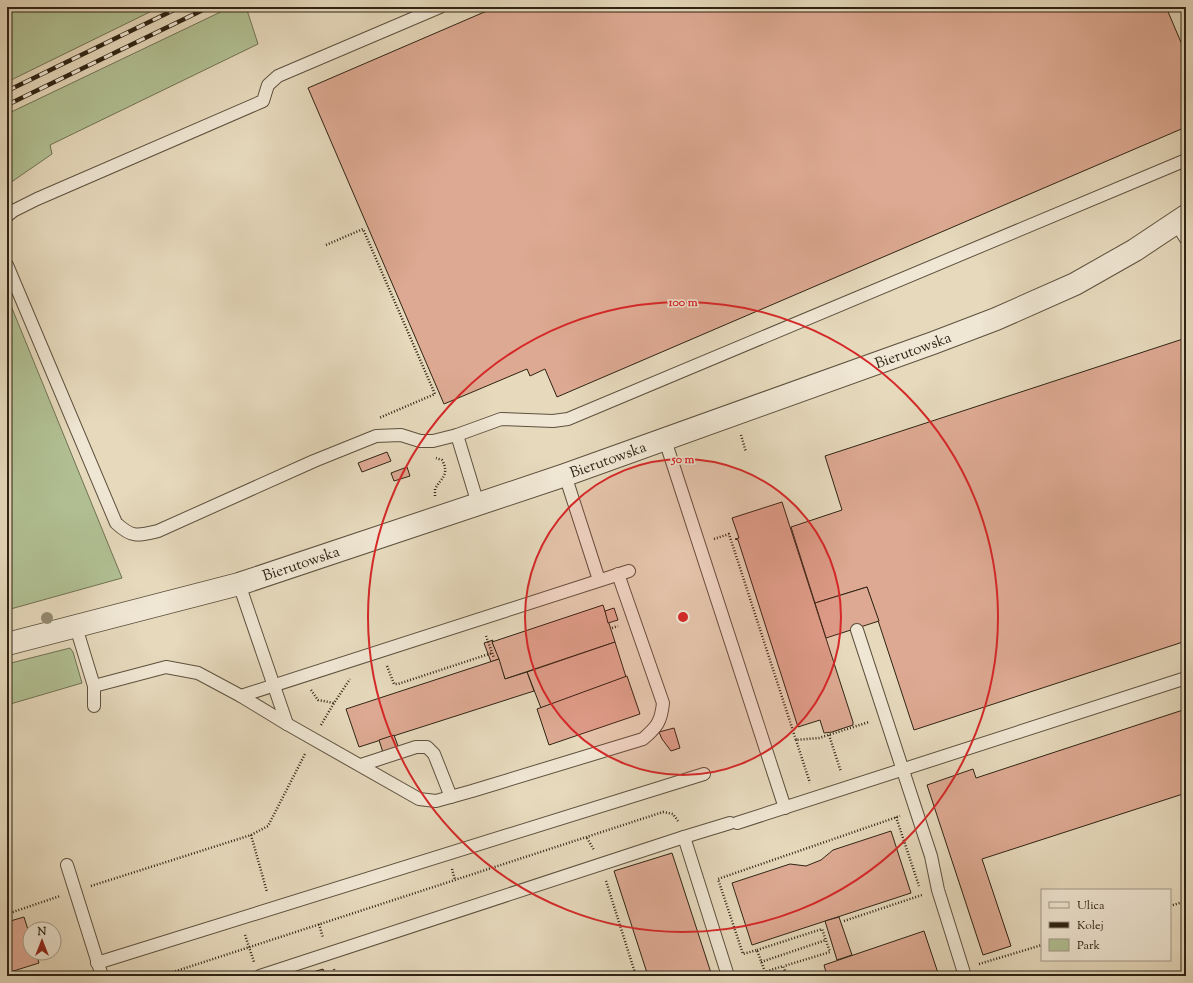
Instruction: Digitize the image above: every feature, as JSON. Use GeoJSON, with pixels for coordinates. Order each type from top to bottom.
{"type":"FeatureCollection","features":[{"type":"Feature","properties":{"kind":"street","name":"Bierutowska"},"geometry":{"type":"LineString","coordinates":[[7,644],[239,584],[665,440],[996,319],[1075,284],[1135,250],[1183,226]]}},
{"type":"Feature","properties":{"kind":"lane"},"geometry":{"type":"LineString","coordinates":[[7,216],[13,211],[37,199],[263,101],[268,85],[278,76],[440,7]]}},
{"type":"Feature","properties":{"kind":"lane"},"geometry":{"type":"LineString","coordinates":[[7,265],[116,523],[126,533],[141,535],[158,531],[314,461],[376,436],[401,435],[427,442],[457,435],[501,419],[553,421],[568,419],[1186,160]]}},
{"type":"Feature","properties":{"kind":"lane"},"geometry":{"type":"LineString","coordinates":[[457,435],[478,504]]}},
{"type":"Feature","properties":{"kind":"lane"},"geometry":{"type":"LineString","coordinates":[[665,440],[785,808]]}},
{"type":"Feature","properties":{"kind":"lane"},"geometry":{"type":"LineString","coordinates":[[565,475],[599,580]]}},
{"type":"Feature","properties":{"kind":"lane"},"geometry":{"type":"LineString","coordinates":[[94,686],[166,667],[198,673],[241,696],[419,799],[430,801],[451,797],[643,739],[655,729],[661,719],[663,703],[624,572],[241,696]]}},
{"type":"Feature","properties":{"kind":"lane"},"geometry":{"type":"LineString","coordinates":[[239,584],[287,724]]}},
{"type":"Feature","properties":{"kind":"lane"},"geometry":{"type":"LineString","coordinates":[[76,627],[94,686],[94,706]]}},
{"type":"Feature","properties":{"kind":"lane"},"geometry":{"type":"LineString","coordinates":[[858,630],[931,856],[938,890],[964,972]]}},
{"type":"Feature","properties":{"kind":"lane"},"geometry":{"type":"LineString","coordinates":[[258,972],[684,837],[815,799],[1186,678]]}},
{"type":"Feature","properties":{"kind":"lane"},"geometry":{"type":"LineString","coordinates":[[362,765],[416,747],[427,747],[434,754],[451,797]]}},
{"type":"Feature","properties":{"kind":"lane"},"geometry":{"type":"LineString","coordinates":[[98,963],[240,920],[704,774]]}},
{"type":"Feature","properties":{"kind":"lane"},"geometry":{"type":"LineString","coordinates":[[684,837],[728,976]]}},
{"type":"Feature","properties":{"kind":"lane"},"geometry":{"type":"LineString","coordinates":[[68,865],[74,891],[102,976]]}},
{"type":"Feature","properties":{"kind":"path"},"geometry":{"type":"LineString","coordinates":[[326,245],[363,229],[435,394],[378,418]]}},
{"type":"Feature","properties":{"kind":"path"},"geometry":{"type":"LineString","coordinates":[[739,429],[746,452]]}},
{"type":"Feature","properties":{"kind":"path"},"geometry":{"type":"LineString","coordinates":[[434,458],[442,460],[445,470],[442,482],[435,489],[435,497]]}},
{"type":"Feature","properties":{"kind":"path"},"geometry":{"type":"LineString","coordinates":[[699,543],[728,534],[815,799]]}},
{"type":"Feature","properties":{"kind":"path"},"geometry":{"type":"LineString","coordinates":[[486,636],[494,658]]}},
{"type":"Feature","properties":{"kind":"path"},"geometry":{"type":"LineString","coordinates":[[387,666],[394,684],[398,684],[492,653]]}},
{"type":"Feature","properties":{"kind":"path"},"geometry":{"type":"LineString","coordinates":[[7,914],[74,891],[251,835],[268,826],[313,739],[334,703]]}},
{"type":"Feature","properties":{"kind":"path"},"geometry":{"type":"LineString","coordinates":[[796,740],[819,738],[885,717]]}},
{"type":"Feature","properties":{"kind":"path"},"geometry":{"type":"LineString","coordinates":[[829,735],[842,776]]}},
{"type":"Feature","properties":{"kind":"path"},"geometry":{"type":"LineString","coordinates":[[757,950],[765,972],[830,952],[822,929],[743,954],[718,879],[916,811]]}},
{"type":"Feature","properties":{"kind":"path"},"geometry":{"type":"LineString","coordinates":[[161,976],[588,838],[663,812],[673,814],[677,819],[684,837]]}},
{"type":"Feature","properties":{"kind":"path"},"geometry":{"type":"LineString","coordinates":[[251,835],[272,910]]}},
{"type":"Feature","properties":{"kind":"path"},"geometry":{"type":"LineString","coordinates":[[588,838],[600,864],[636,976]]}},
{"type":"Feature","properties":{"kind":"path"},"geometry":{"type":"LineString","coordinates":[[844,921],[938,890]]}},
{"type":"Feature","properties":{"kind":"path"},"geometry":{"type":"LineString","coordinates":[[1171,906],[1186,901]]}},
{"type":"Feature","properties":{"kind":"path"},"geometry":{"type":"LineString","coordinates":[[240,920],[248,947],[258,972]]}},
{"type":"Feature","properties":{"kind":"path"},"geometry":{"type":"LineString","coordinates":[[761,962],[826,940]]}},
{"type":"Feature","properties":{"kind":"path"},"geometry":{"type":"LineString","coordinates":[[964,972],[1041,945]]}},
{"type":"Feature","properties":{"kind":"path"},"geometry":{"type":"LineString","coordinates":[[783,966],[787,976]]}},
{"type":"Feature","properties":{"kind":"green space"},"geometry":{"type":"Polygon","coordinates":[[[7,7],[160,7],[7,82],[7,7]]]}},
{"type":"Feature","properties":{"kind":"green space"},"geometry":{"type":"Polygon","coordinates":[[[231,7],[246,7],[258,44],[50,145],[52,154],[7,185],[7,114],[231,7]]]}},
{"type":"Feature","properties":{"kind":"green space"},"geometry":{"type":"Polygon","coordinates":[[[7,296],[122,578],[7,610],[7,296]]]}},
{"type":"Feature","properties":{"kind":"green space"},"geometry":{"type":"Polygon","coordinates":[[[70,648],[73,652],[82,683],[7,705],[7,664],[70,648]]]}},
{"type":"Feature","properties":{"kind":"building"},"geometry":{"type":"Polygon","coordinates":[[[496,7],[1166,7],[1186,54],[1186,127],[557,397],[545,369],[530,376],[527,369],[444,404],[308,88],[496,7]]]}},
{"type":"Feature","properties":{"kind":"building"},"geometry":{"type":"Polygon","coordinates":[[[1186,338],[1186,641],[914,730],[867,587],[815,603],[791,527],[842,510],[825,456],[1186,338]]]}},
{"type":"Feature","properties":{"kind":"building"},"geometry":{"type":"Polygon","coordinates":[[[387,452],[391,461],[362,472],[358,463],[387,452]]]}},
{"type":"Feature","properties":{"kind":"building"},"geometry":{"type":"Polygon","coordinates":[[[407,467],[410,476],[394,481],[391,473],[407,467]]]}},
{"type":"Feature","properties":{"kind":"building"},"geometry":{"type":"Polygon","coordinates":[[[782,502],[853,722],[853,725],[832,732],[824,733],[820,720],[798,727],[738,540],[735,539],[739,538],[732,518],[782,502]]]}},
{"type":"Feature","properties":{"kind":"building"},"geometry":{"type":"Polygon","coordinates":[[[867,587],[879,621],[826,638],[815,603],[867,587]]]}},
{"type":"Feature","properties":{"kind":"building"},"geometry":{"type":"Polygon","coordinates":[[[603,605],[615,642],[505,679],[492,642],[603,605]]]}},
{"type":"Feature","properties":{"kind":"building"},"geometry":{"type":"Polygon","coordinates":[[[614,608],[618,620],[608,623],[605,611],[614,608]]]}},
{"type":"Feature","properties":{"kind":"building"},"geometry":{"type":"Polygon","coordinates":[[[493,640],[492,642],[499,659],[491,662],[484,643],[493,640]]]}},
{"type":"Feature","properties":{"kind":"building"},"geometry":{"type":"Polygon","coordinates":[[[615,642],[626,677],[541,708],[527,672],[615,642]]]}},
{"type":"Feature","properties":{"kind":"building"},"geometry":{"type":"Polygon","coordinates":[[[499,659],[505,679],[527,672],[534,691],[359,747],[346,709],[499,659]]]}},
{"type":"Feature","properties":{"kind":"building"},"geometry":{"type":"Polygon","coordinates":[[[627,676],[640,714],[549,745],[537,709],[627,676]]]}},
{"type":"Feature","properties":{"kind":"building"},"geometry":{"type":"Polygon","coordinates":[[[1186,709],[1186,793],[982,859],[1011,946],[983,955],[927,785],[973,769],[976,778],[1186,709]]]}},
{"type":"Feature","properties":{"kind":"building"},"geometry":{"type":"Polygon","coordinates":[[[674,728],[680,748],[671,751],[662,739],[659,732],[674,728]]]}},
{"type":"Feature","properties":{"kind":"building"},"geometry":{"type":"Polygon","coordinates":[[[394,735],[402,757],[386,762],[379,740],[394,735]]]}},
{"type":"Feature","properties":{"kind":"building"},"geometry":{"type":"Polygon","coordinates":[[[891,831],[911,893],[752,945],[732,883],[790,864],[806,866],[821,860],[833,850],[891,831]]]}},
{"type":"Feature","properties":{"kind":"building"},"geometry":{"type":"Polygon","coordinates":[[[672,853],[712,976],[648,976],[614,871],[672,853]]]}},
{"type":"Feature","properties":{"kind":"building"},"geometry":{"type":"Polygon","coordinates":[[[24,917],[25,921],[22,921],[22,961],[38,961],[39,963],[7,973],[7,922],[24,917]]]}},
{"type":"Feature","properties":{"kind":"building"},"geometry":{"type":"Polygon","coordinates":[[[839,917],[852,955],[837,960],[825,921],[839,917]]]}},
{"type":"Feature","properties":{"kind":"building"},"geometry":{"type":"Polygon","coordinates":[[[924,931],[939,976],[827,976],[824,965],[924,931]]]}},
{"type":"Feature","properties":{"kind":"building"},"geometry":{"type":"Polygon","coordinates":[[[323,969],[325,976],[300,976],[323,969]]]}},
{"type":"Feature","properties":{"kind":"railway"},"geometry":{"type":"LineString","coordinates":[[7,91],[180,7]]}},
{"type":"Feature","properties":{"kind":"railway"},"geometry":{"type":"LineString","coordinates":[[7,105],[209,7]]}}]}
